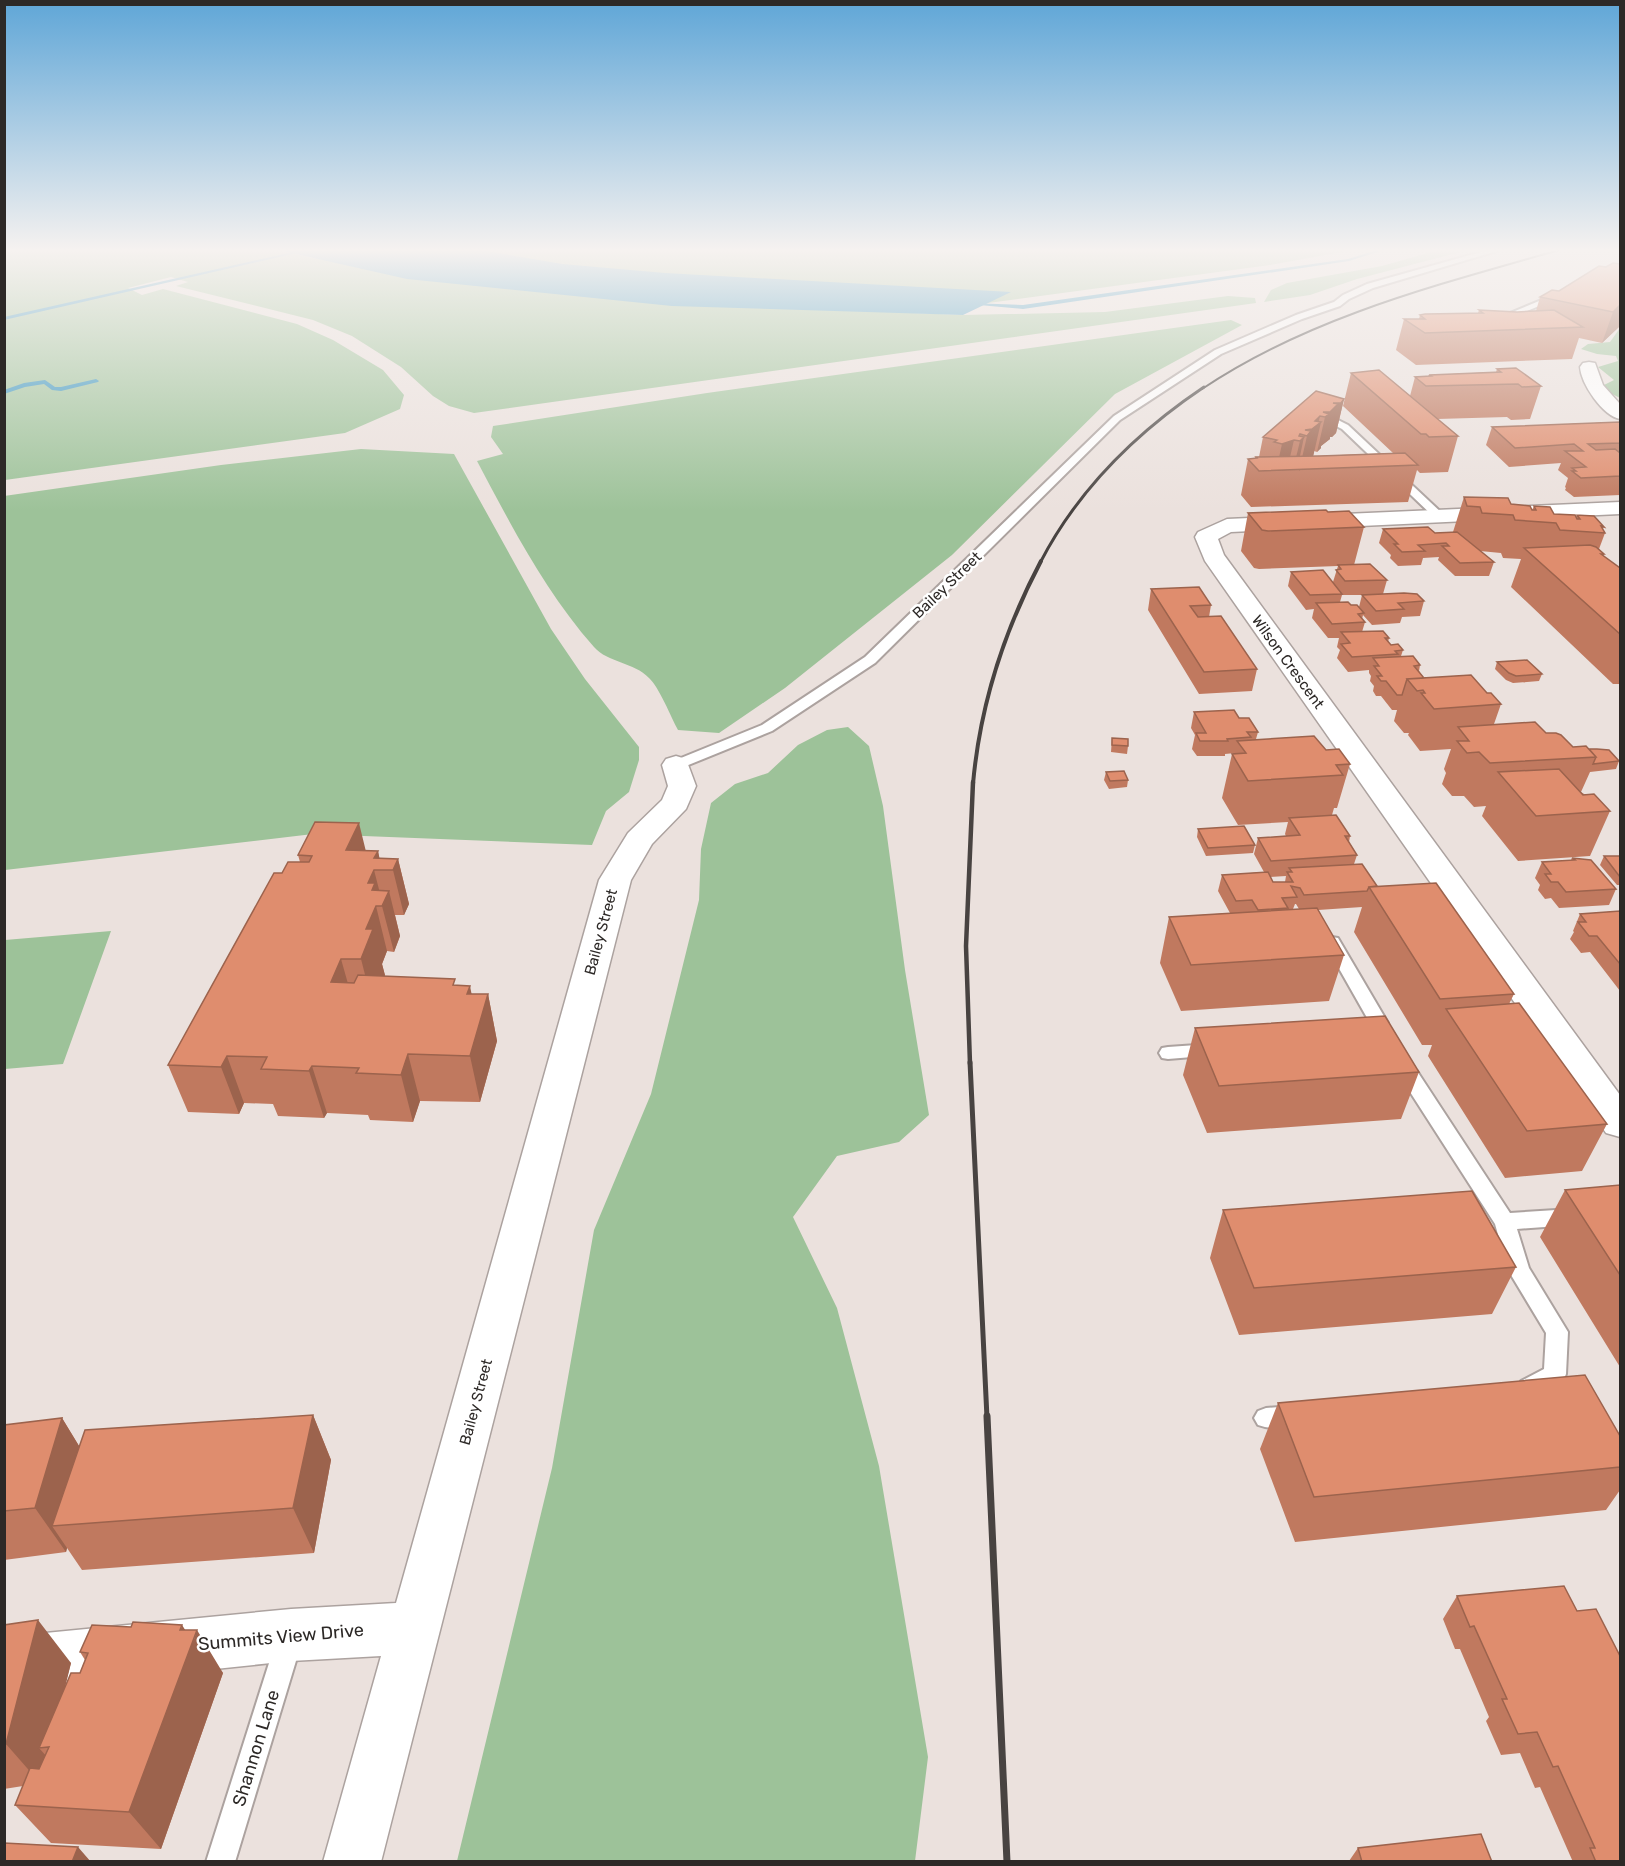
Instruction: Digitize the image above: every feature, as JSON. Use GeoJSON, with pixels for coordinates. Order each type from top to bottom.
{"type":"FeatureCollection","features":[{"type":"Feature","properties":{"kind":"street"},"geometry":{"type":"LineString","coordinates":[[1589,367],[1588,373],[1596,387],[1620,414]]}},
{"type":"Feature","properties":{"kind":"street","name":"Wilson Crescent"},"geometry":{"type":"LineString","coordinates":[[1620,508],[1227,526],[1206,537],[1213,556],[1620,1123]]}},
{"type":"Feature","properties":{"kind":"street","name":"Bailey Street"},"geometry":{"type":"LineString","coordinates":[[352,1862],[615,880],[639,839],[676,803],[682,786],[676,765]]}},
{"type":"Feature","properties":{"kind":"street","name":"Summits View Drive"},"geometry":{"type":"LineString","coordinates":[[4,1664],[291,1635],[414,1628]]}},
{"type":"Feature","properties":{"kind":"lane","name":"Bailey Street"},"geometry":{"type":"LineString","coordinates":[[676,765],[767,728],[870,660],[1117,418],[1218,352],[1253,337]]}},
{"type":"Feature","properties":{"kind":"lane"},"geometry":{"type":"LineString","coordinates":[[1329,419],[1345,427],[1440,517]]}},
{"type":"Feature","properties":{"kind":"lane"},"geometry":{"type":"LineString","coordinates":[[1328,935],[1379,1023],[1370,1050],[1410,1076],[1505,1222],[1520,1270],[1557,1332],[1564,1381],[1508,1394]]}},
{"type":"Feature","properties":{"kind":"lane"},"geometry":{"type":"LineString","coordinates":[[1168,1053],[1227,1049]]}},
{"type":"Feature","properties":{"kind":"lane"},"geometry":{"type":"LineString","coordinates":[[1505,1222],[1586,1216]]}},
{"type":"Feature","properties":{"kind":"lane"},"geometry":{"type":"LineString","coordinates":[[1266,1418],[1312,1414]]}},
{"type":"Feature","properties":{"kind":"lane","name":"Shannon Lane"},"geometry":{"type":"LineString","coordinates":[[220,1862],[291,1635]]}},
{"type":"Feature","properties":{"kind":"green space"},"geometry":{"type":"Polygon","coordinates":[[[4,337],[326,337],[383,370],[404,395],[400,409],[345,433],[5,480],[4,337]]]}},
{"type":"Feature","properties":{"kind":"green space"},"geometry":{"type":"Polygon","coordinates":[[[354,337],[1014,337],[474,413],[449,406],[433,396],[401,367],[354,337]]]}},
{"type":"Feature","properties":{"kind":"green space"},"geometry":{"type":"Polygon","coordinates":[[[1108,337],[1220,337],[1115,394],[952,555],[785,688],[719,733],[678,730],[661,695],[649,678],[636,669],[606,656],[594,647],[576,626],[545,581],[516,534],[477,461],[503,454],[491,437],[493,426],[707,393],[1108,337]]]}},
{"type":"Feature","properties":{"kind":"green space"},"geometry":{"type":"Polygon","coordinates":[[[1614,337],[1620,337],[1620,398],[1612,394],[1604,385],[1614,380],[1598,367],[1618,361],[1616,356],[1581,349],[1588,344],[1610,342],[1614,337]]]}},
{"type":"Feature","properties":{"kind":"green space"},"geometry":{"type":"Polygon","coordinates":[[[361,449],[454,454],[551,629],[585,679],[639,747],[639,760],[629,792],[606,811],[592,845],[313,834],[5,870],[4,496],[221,465],[361,449]]]}},
{"type":"Feature","properties":{"kind":"green space"},"geometry":{"type":"Polygon","coordinates":[[[848,727],[869,746],[883,806],[905,970],[929,1115],[899,1142],[837,1156],[793,1217],[837,1308],[879,1466],[928,1757],[915,1861],[457,1861],[552,1468],[594,1230],[651,1094],[699,900],[701,849],[711,803],[735,784],[768,773],[798,745],[827,730],[848,727]]]}},
{"type":"Feature","properties":{"kind":"green space"},"geometry":{"type":"Polygon","coordinates":[[[111,931],[63,1064],[5,1069],[5,940],[111,931]]]}},
{"type":"Feature","properties":{"kind":"building"},"geometry":{"type":"Polygon","coordinates":[[[1516,368],[1541,386],[1522,387],[1518,384],[1426,386],[1415,377],[1501,372],[1497,369],[1516,368]]]}},
{"type":"Feature","properties":{"kind":"building"},"geometry":{"type":"Polygon","coordinates":[[[1379,370],[1458,436],[1429,437],[1421,434],[1351,373],[1379,370]]]}},
{"type":"Feature","properties":{"kind":"building"},"geometry":{"type":"Polygon","coordinates":[[[1316,391],[1344,399],[1341,403],[1333,403],[1338,404],[1330,412],[1323,412],[1329,414],[1325,417],[1320,416],[1315,421],[1321,422],[1312,429],[1305,430],[1311,431],[1307,436],[1300,434],[1299,436],[1304,437],[1300,441],[1294,440],[1282,444],[1274,442],[1277,440],[1263,437],[1316,391]]]}},
{"type":"Feature","properties":{"kind":"building"},"geometry":{"type":"Polygon","coordinates":[[[1620,422],[1620,443],[1588,444],[1596,450],[1615,449],[1620,453],[1620,476],[1581,478],[1572,471],[1576,471],[1572,468],[1586,467],[1565,451],[1583,451],[1574,444],[1515,448],[1492,427],[1620,422]]]}},
{"type":"Feature","properties":{"kind":"building"},"geometry":{"type":"Polygon","coordinates":[[[1405,453],[1418,465],[1259,471],[1248,459],[1256,457],[1405,453]]]}},
{"type":"Feature","properties":{"kind":"building"},"geometry":{"type":"Polygon","coordinates":[[[1464,497],[1508,498],[1511,504],[1530,506],[1532,510],[1536,510],[1534,506],[1550,507],[1554,514],[1575,515],[1577,519],[1580,519],[1577,515],[1594,516],[1604,527],[1601,526],[1605,533],[1560,530],[1556,523],[1515,520],[1513,515],[1482,513],[1480,507],[1467,506],[1464,497]]]}},
{"type":"Feature","properties":{"kind":"building"},"geometry":{"type":"Polygon","coordinates":[[[1326,510],[1328,512],[1349,511],[1364,527],[1268,531],[1262,530],[1248,513],[1326,510]]]}},
{"type":"Feature","properties":{"kind":"building"},"geometry":{"type":"Polygon","coordinates":[[[1428,527],[1435,533],[1457,532],[1494,562],[1460,563],[1442,546],[1449,546],[1446,543],[1418,545],[1425,551],[1402,552],[1394,544],[1398,544],[1383,529],[1428,527]]]}},
{"type":"Feature","properties":{"kind":"building"},"geometry":{"type":"Polygon","coordinates":[[[1590,545],[1596,547],[1604,554],[1601,554],[1620,568],[1620,634],[1524,548],[1590,545]]]}},
{"type":"Feature","properties":{"kind":"building"},"geometry":{"type":"Polygon","coordinates":[[[1370,564],[1387,580],[1345,581],[1336,570],[1341,569],[1338,565],[1370,564]]]}},
{"type":"Feature","properties":{"kind":"building"},"geometry":{"type":"Polygon","coordinates":[[[1323,570],[1342,594],[1310,595],[1291,572],[1323,570]]]}},
{"type":"Feature","properties":{"kind":"building"},"geometry":{"type":"Polygon","coordinates":[[[1199,587],[1211,605],[1190,606],[1198,617],[1221,616],[1257,669],[1204,672],[1151,589],[1199,587]]]}},
{"type":"Feature","properties":{"kind":"building"},"geometry":{"type":"Polygon","coordinates":[[[1417,594],[1424,601],[1398,603],[1404,609],[1376,611],[1362,595],[1417,594]]]}},
{"type":"Feature","properties":{"kind":"building"},"geometry":{"type":"Polygon","coordinates":[[[1348,602],[1351,605],[1357,605],[1364,613],[1358,614],[1365,622],[1332,624],[1316,603],[1348,602]]]}},
{"type":"Feature","properties":{"kind":"building"},"geometry":{"type":"Polygon","coordinates":[[[1383,631],[1391,645],[1398,644],[1403,650],[1395,651],[1398,654],[1352,657],[1341,644],[1350,643],[1341,632],[1383,631]]]}},
{"type":"Feature","properties":{"kind":"building"},"geometry":{"type":"Polygon","coordinates":[[[1413,656],[1420,665],[1414,666],[1424,678],[1407,679],[1402,695],[1397,695],[1386,681],[1381,681],[1377,676],[1382,676],[1374,666],[1379,666],[1373,658],[1413,656]]]}},
{"type":"Feature","properties":{"kind":"building"},"geometry":{"type":"Polygon","coordinates":[[[1527,660],[1542,674],[1516,676],[1497,662],[1527,660]]]}},
{"type":"Feature","properties":{"kind":"building"},"geometry":{"type":"Polygon","coordinates":[[[1471,675],[1487,693],[1491,693],[1501,704],[1434,709],[1421,693],[1425,693],[1423,690],[1417,691],[1407,679],[1471,675]]]}},
{"type":"Feature","properties":{"kind":"building"},"geometry":{"type":"Polygon","coordinates":[[[1234,710],[1239,718],[1249,718],[1258,732],[1247,732],[1251,737],[1227,739],[1228,741],[1200,741],[1196,733],[1206,733],[1194,712],[1234,710]]]}},
{"type":"Feature","properties":{"kind":"building"},"geometry":{"type":"Polygon","coordinates":[[[1535,722],[1546,733],[1561,735],[1573,747],[1586,746],[1596,757],[1490,763],[1479,752],[1467,753],[1457,741],[1469,741],[1458,727],[1535,722]]]}},
{"type":"Feature","properties":{"kind":"building"},"geometry":{"type":"Polygon","coordinates":[[[1314,736],[1326,750],[1339,749],[1350,764],[1336,765],[1343,775],[1248,781],[1232,754],[1246,753],[1237,741],[1314,736]]]}},
{"type":"Feature","properties":{"kind":"building"},"geometry":{"type":"Polygon","coordinates":[[[1112,738],[1128,739],[1128,746],[1112,745],[1112,738]]]}},
{"type":"Feature","properties":{"kind":"building"},"geometry":{"type":"Polygon","coordinates":[[[1589,749],[1609,750],[1619,761],[1593,764],[1596,757],[1589,749]]]}},
{"type":"Feature","properties":{"kind":"building"},"geometry":{"type":"Polygon","coordinates":[[[1559,769],[1583,795],[1594,794],[1610,811],[1536,816],[1498,772],[1559,769]]]}},
{"type":"Feature","properties":{"kind":"building"},"geometry":{"type":"Polygon","coordinates":[[[1124,771],[1128,780],[1110,781],[1106,772],[1124,771]]]}},
{"type":"Feature","properties":{"kind":"building"},"geometry":{"type":"Polygon","coordinates":[[[1336,815],[1350,836],[1345,836],[1357,855],[1271,861],[1258,838],[1300,835],[1289,818],[1336,815]]]}},
{"type":"Feature","properties":{"kind":"building"},"geometry":{"type":"Polygon","coordinates":[[[315,822],[359,823],[346,850],[378,851],[374,858],[398,859],[393,870],[374,870],[368,883],[375,883],[372,890],[389,891],[382,906],[376,906],[366,929],[373,929],[361,959],[341,959],[331,982],[354,983],[358,975],[455,979],[453,985],[470,986],[467,994],[488,994],[470,1056],[408,1054],[401,1075],[356,1073],[359,1068],[312,1066],[309,1071],[261,1069],[267,1057],[227,1056],[221,1067],[168,1065],[274,873],[282,873],[288,862],[309,862],[312,856],[298,855],[315,822]]]}},
{"type":"Feature","properties":{"kind":"building"},"geometry":{"type":"Polygon","coordinates":[[[1244,826],[1255,845],[1208,848],[1198,829],[1244,826]]]}},
{"type":"Feature","properties":{"kind":"building"},"geometry":{"type":"Polygon","coordinates":[[[1604,856],[1620,856],[1620,877],[1604,856]]]}},
{"type":"Feature","properties":{"kind":"building"},"geometry":{"type":"Polygon","coordinates":[[[1572,858],[1591,860],[1616,889],[1566,892],[1558,882],[1551,882],[1545,874],[1551,874],[1542,862],[1575,860],[1572,858]]]}},
{"type":"Feature","properties":{"kind":"building"},"geometry":{"type":"Polygon","coordinates":[[[1362,864],[1377,886],[1369,887],[1367,891],[1304,895],[1300,888],[1291,886],[1297,897],[1282,898],[1288,908],[1258,910],[1252,900],[1236,901],[1222,875],[1268,872],[1273,882],[1293,882],[1287,872],[1292,872],[1289,868],[1362,864]]]}},
{"type":"Feature","properties":{"kind":"building"},"geometry":{"type":"Polygon","coordinates":[[[1436,883],[1514,994],[1440,999],[1369,887],[1436,883]]]}},
{"type":"Feature","properties":{"kind":"building"},"geometry":{"type":"Polygon","coordinates":[[[1317,908],[1344,955],[1191,965],[1169,917],[1317,908]]]}},
{"type":"Feature","properties":{"kind":"building"},"geometry":{"type":"Polygon","coordinates":[[[1620,911],[1620,964],[1597,936],[1589,936],[1578,922],[1586,922],[1580,914],[1620,911]]]}},
{"type":"Feature","properties":{"kind":"building"},"geometry":{"type":"Polygon","coordinates":[[[1519,1003],[1607,1124],[1527,1131],[1446,1009],[1519,1003]]]}},
{"type":"Feature","properties":{"kind":"building"},"geometry":{"type":"Polygon","coordinates":[[[1385,1016],[1419,1072],[1219,1086],[1195,1028],[1385,1016]]]}},
{"type":"Feature","properties":{"kind":"building"},"geometry":{"type":"Polygon","coordinates":[[[1620,1185],[1620,1275],[1565,1190],[1620,1185]]]}},
{"type":"Feature","properties":{"kind":"building"},"geometry":{"type":"Polygon","coordinates":[[[1472,1191],[1516,1267],[1254,1288],[1223,1210],[1472,1191]]]}},
{"type":"Feature","properties":{"kind":"building"},"geometry":{"type":"Polygon","coordinates":[[[1585,1375],[1620,1436],[1620,1467],[1314,1497],[1278,1403],[1585,1375]]]}},
{"type":"Feature","properties":{"kind":"building"},"geometry":{"type":"Polygon","coordinates":[[[313,1415],[293,1508],[52,1526],[85,1430],[313,1415]]]}},
{"type":"Feature","properties":{"kind":"building"},"geometry":{"type":"Polygon","coordinates":[[[62,1418],[35,1508],[4,1511],[4,1425],[62,1418]]]}},
{"type":"Feature","properties":{"kind":"building"},"geometry":{"type":"Polygon","coordinates":[[[1564,1586],[1577,1611],[1596,1609],[1620,1656],[1620,1862],[1596,1862],[1590,1848],[1595,1848],[1558,1766],[1553,1767],[1537,1732],[1518,1734],[1502,1699],[1507,1699],[1474,1626],[1470,1627],[1457,1596],[1564,1586]]]}},
{"type":"Feature","properties":{"kind":"building"},"geometry":{"type":"Polygon","coordinates":[[[38,1620],[6,1744],[4,1744],[4,1625],[38,1620]]]}},
{"type":"Feature","properties":{"kind":"building"},"geometry":{"type":"Polygon","coordinates":[[[133,1622],[182,1625],[180,1630],[197,1630],[129,1812],[15,1805],[30,1768],[39,1769],[49,1747],[39,1748],[71,1673],[80,1673],[88,1653],[80,1652],[92,1625],[131,1627],[133,1622]]]}},
{"type":"Feature","properties":{"kind":"building"},"geometry":{"type":"Polygon","coordinates":[[[1481,1834],[1492,1862],[1362,1862],[1358,1848],[1481,1834]]]}},
{"type":"Feature","properties":{"kind":"building"},"geometry":{"type":"Polygon","coordinates":[[[4,1843],[78,1847],[72,1862],[4,1862],[4,1843]]]}},
{"type":"Feature","properties":{"kind":"waterway"},"geometry":{"type":"LineString","coordinates":[[4,392],[24,385],[45,382],[54,389],[61,389],[96,381]]}},
{"type":"Feature","properties":{"kind":"railway"},"geometry":{"type":"LineString","coordinates":[[1202,389],[1243,364],[1297,337]]}},
{"type":"Feature","properties":{"kind":"railway"},"geometry":{"type":"LineString","coordinates":[[1040,563],[1072,511],[1111,465],[1155,423],[1204,387]]}},
{"type":"Feature","properties":{"kind":"railway"},"geometry":{"type":"LineString","coordinates":[[973,784],[981,726],[996,669],[1016,614],[1040,563]]}},
{"type":"Feature","properties":{"kind":"railway"},"geometry":{"type":"LineString","coordinates":[[970,1064],[966,946],[973,782]]}},
{"type":"Feature","properties":{"kind":"railway"},"geometry":{"type":"LineString","coordinates":[[970,1062],[987,1418]]}},
{"type":"Feature","properties":{"kind":"railway"},"geometry":{"type":"LineString","coordinates":[[987,1416],[1007,1862]]}}]}
